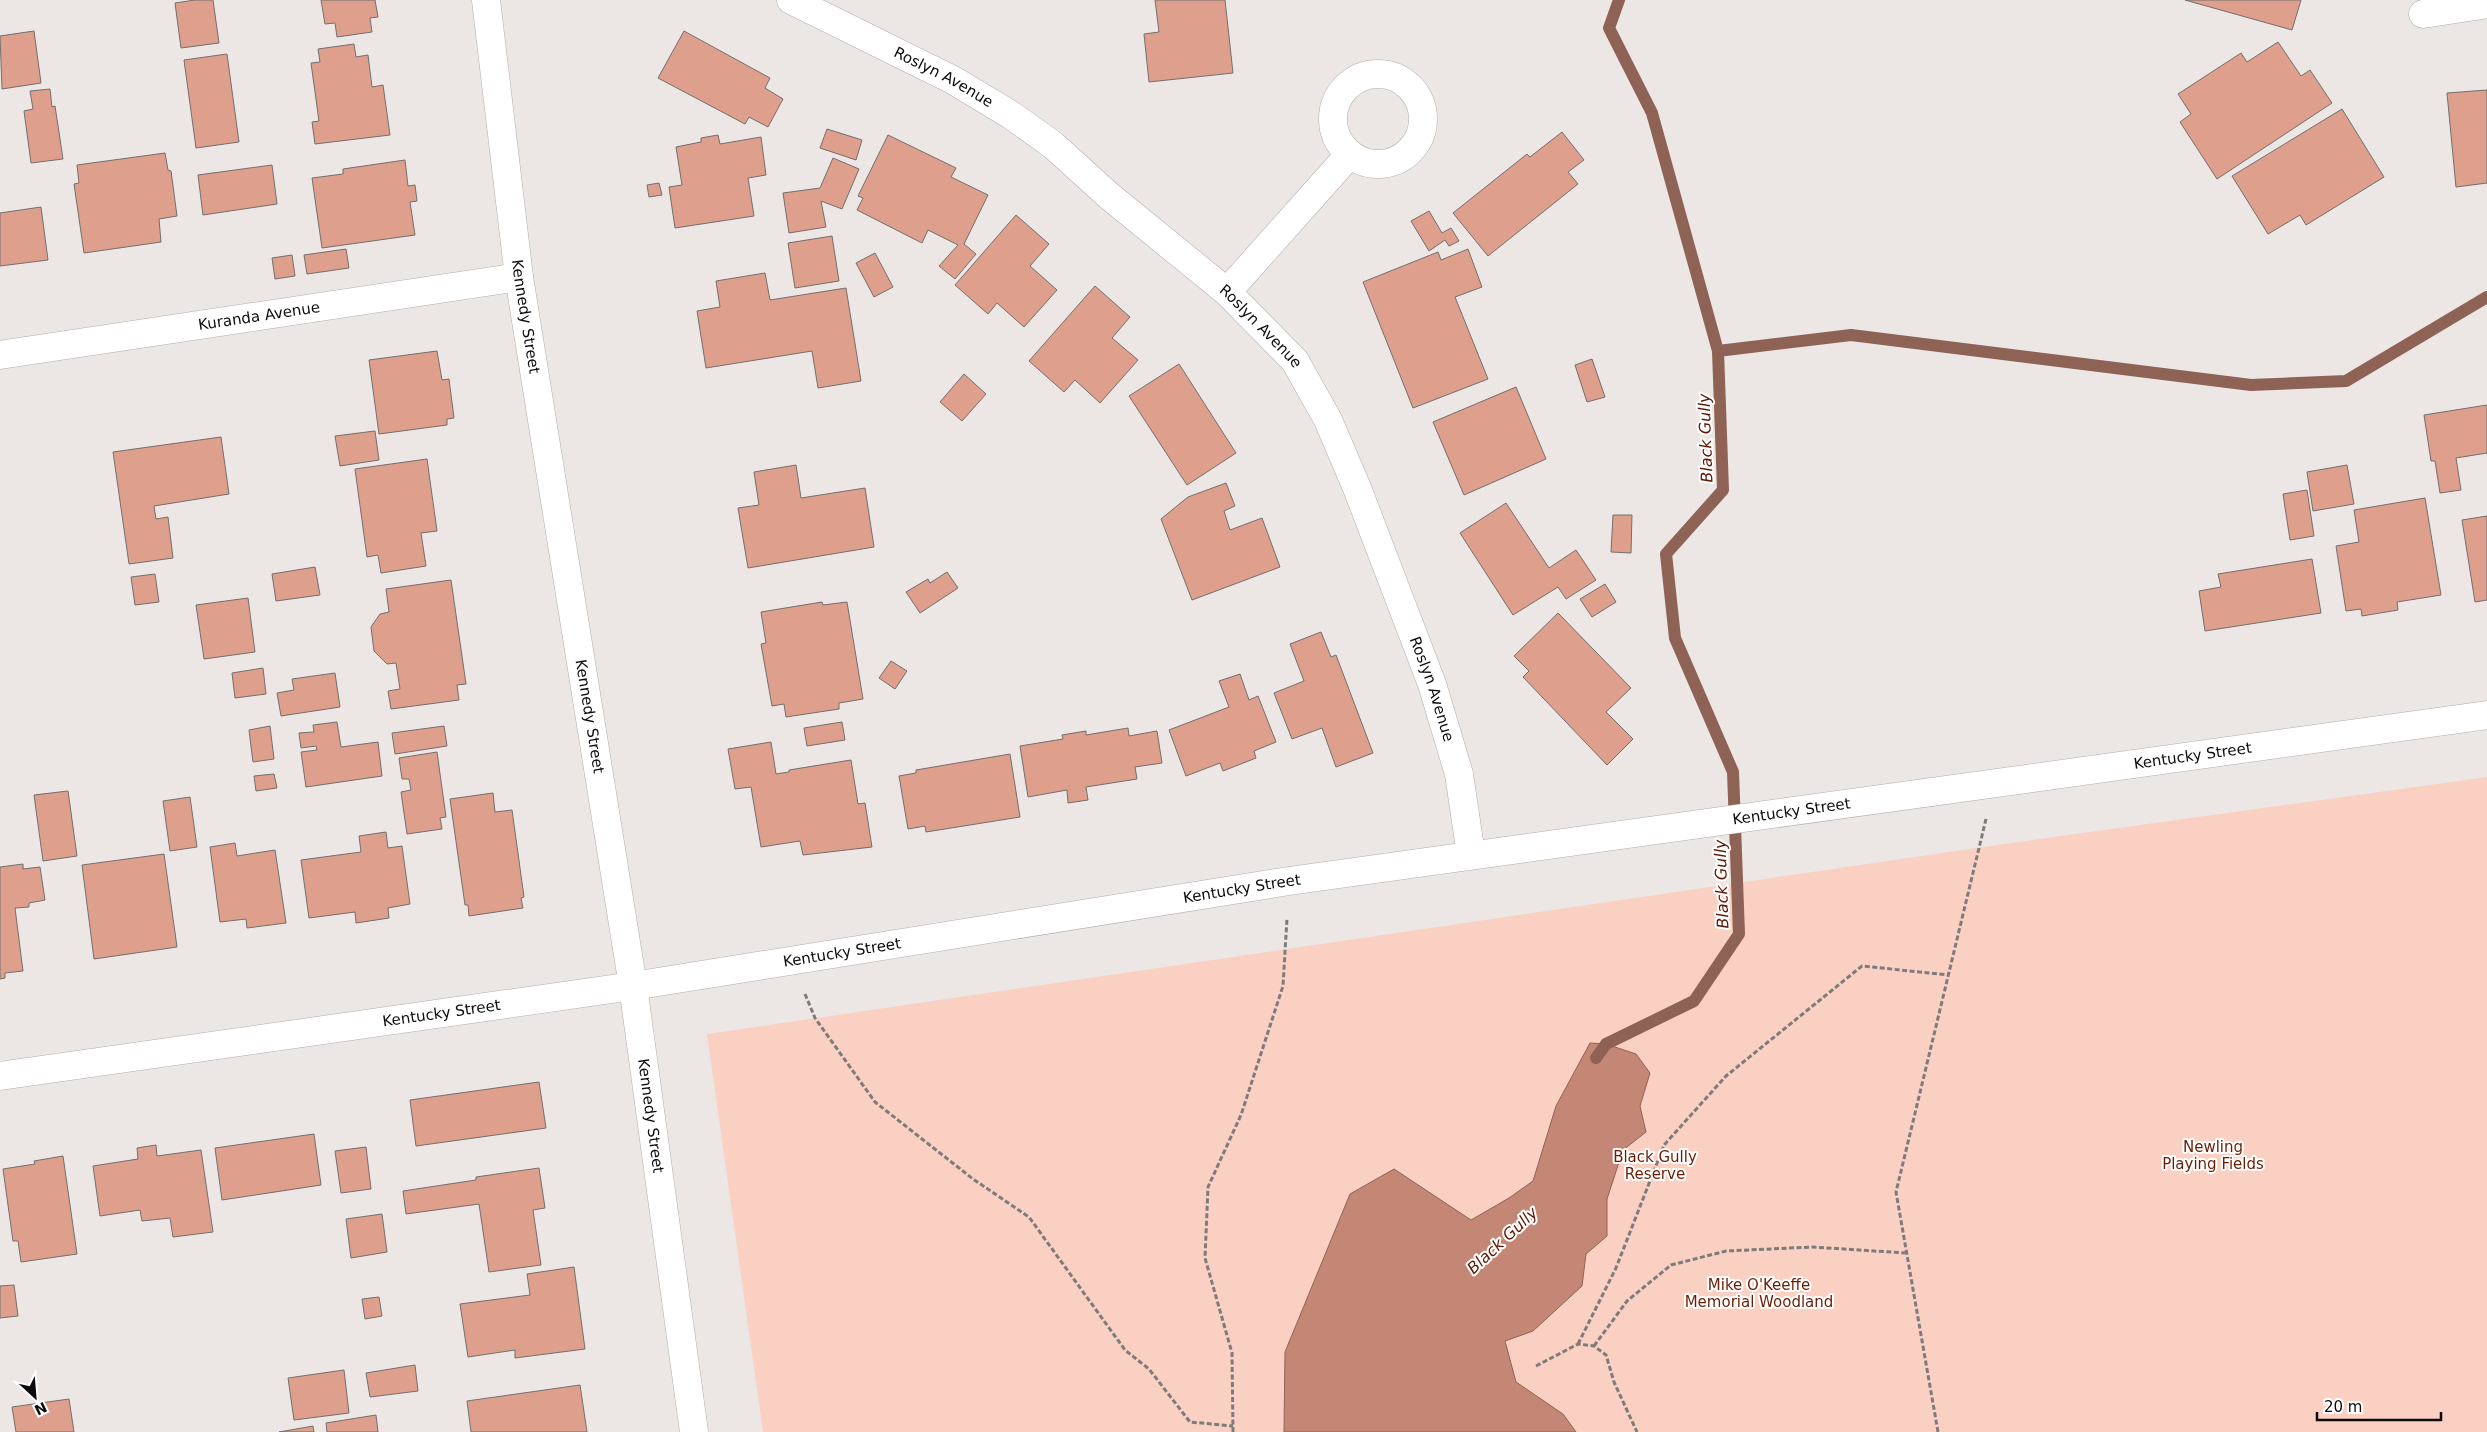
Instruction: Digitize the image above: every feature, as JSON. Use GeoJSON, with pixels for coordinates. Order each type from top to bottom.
{"type":"FeatureCollection","features":[{"type":"Feature","properties":{"kind":"street","name":"Kennedy Street"},"geometry":{"type":"LineString","coordinates":[[486,0],[519,277],[633,986],[694,1432]]}},
{"type":"Feature","properties":{"kind":"street","name":"Roslyn Avenue"},"geometry":{"type":"LineString","coordinates":[[791,0],[953,80],[1011,115],[1054,145],[1108,195],[1227,292],[1295,361],[1328,420],[1354,480],[1432,684],[1459,774],[1472,855]]}},
{"type":"Feature","properties":{"kind":"street"},"geometry":{"type":"LineString","coordinates":[[2423,14],[2487,4]]}},
{"type":"Feature","properties":{"kind":"street"},"geometry":{"type":"LineString","coordinates":[[1227,292],[1350,154]]}},
{"type":"Feature","properties":{"kind":"street","name":"Kuranda Avenue"},"geometry":{"type":"LineString","coordinates":[[0,355],[519,277]]}},
{"type":"Feature","properties":{"kind":"street","name":"Kentucky Street"},"geometry":{"type":"LineString","coordinates":[[0,1076],[633,986],[1289,881],[2487,715]]}},
{"type":"Feature","properties":{"kind":"path"},"geometry":{"type":"LineString","coordinates":[[1938,1432],[1905,1253],[1896,1192],[1984,826]]}},
{"type":"Feature","properties":{"kind":"path"},"geometry":{"type":"LineString","coordinates":[[1234,1432],[1232,1354],[1205,1258],[1208,1187],[1241,1116],[1282,986],[1287,930]]}},
{"type":"Feature","properties":{"kind":"path"},"geometry":{"type":"LineString","coordinates":[[1578,1344],[1616,1268],[1664,1145],[1726,1076],[1862,966],[1949,975]]}},
{"type":"Feature","properties":{"kind":"path"},"geometry":{"type":"LineString","coordinates":[[806,1000],[815,1018],[876,1102],[973,1180],[1029,1217],[1125,1350],[1149,1369],[1190,1422],[1233,1426]]}},
{"type":"Feature","properties":{"kind":"path"},"geometry":{"type":"LineString","coordinates":[[1594,1346],[1627,1302],[1671,1265],[1726,1251],[1813,1247],[1905,1253]]}},
{"type":"Feature","properties":{"kind":"path"},"geometry":{"type":"LineString","coordinates":[[1536,1366],[1578,1344],[1594,1346],[1606,1355],[1614,1382],[1637,1432]]}},
{"type":"Feature","properties":{"kind":"green space","name":"Black Gully Reserve"},"geometry":{"type":"Polygon","coordinates":[[[2487,777],[2487,1432],[763,1432],[707,1034],[2004,844],[2487,777]]]}},
{"type":"Feature","properties":{"kind":"water"},"geometry":{"type":"Polygon","coordinates":[[[1590,1043],[1606,1044],[1636,1054],[1650,1073],[1640,1106],[1646,1132],[1623,1150],[1607,1199],[1607,1236],[1586,1254],[1582,1286],[1533,1331],[1505,1341],[1516,1382],[1563,1414],[1576,1432],[1284,1432],[1285,1352],[1350,1194],[1394,1169],[1471,1220],[1509,1198],[1533,1181],[1556,1106],[1590,1043]]]}},
{"type":"Feature","properties":{"kind":"building"},"geometry":{"type":"Polygon","coordinates":[[[213,0],[219,43],[181,48],[175,3],[213,0]]]}},
{"type":"Feature","properties":{"kind":"building"},"geometry":{"type":"Polygon","coordinates":[[[321,0],[375,0],[378,17],[370,18],[372,32],[337,37],[335,23],[325,24],[321,0]]]}},
{"type":"Feature","properties":{"kind":"building"},"geometry":{"type":"Polygon","coordinates":[[[1155,0],[1225,0],[1233,73],[1149,82],[1144,34],[1159,32],[1155,0]]]}},
{"type":"Feature","properties":{"kind":"building"},"geometry":{"type":"Polygon","coordinates":[[[2185,0],[2301,0],[2292,30],[2185,0]]]}},
{"type":"Feature","properties":{"kind":"building"},"geometry":{"type":"Polygon","coordinates":[[[34,31],[41,83],[2,89],[0,36],[34,31]]]}},
{"type":"Feature","properties":{"kind":"building"},"geometry":{"type":"Polygon","coordinates":[[[684,31],[770,78],[765,88],[783,99],[768,127],[749,117],[745,124],[658,78],[684,31]]]}},
{"type":"Feature","properties":{"kind":"building"},"geometry":{"type":"Polygon","coordinates":[[[2278,42],[2301,76],[2310,70],[2332,103],[2217,179],[2180,122],[2191,114],[2178,94],[2241,53],[2247,62],[2278,42]]]}},
{"type":"Feature","properties":{"kind":"building"},"geometry":{"type":"Polygon","coordinates":[[[354,44],[356,57],[368,55],[372,87],[383,85],[390,135],[315,144],[312,122],[319,121],[311,63],[320,62],[318,49],[354,44]]]}},
{"type":"Feature","properties":{"kind":"building"},"geometry":{"type":"Polygon","coordinates":[[[227,54],[239,142],[196,148],[184,60],[227,54]]]}},
{"type":"Feature","properties":{"kind":"building"},"geometry":{"type":"Polygon","coordinates":[[[50,89],[52,107],[55,106],[63,159],[31,163],[24,111],[33,109],[30,91],[50,89]]]}},
{"type":"Feature","properties":{"kind":"building"},"geometry":{"type":"Polygon","coordinates":[[[2487,90],[2487,183],[2456,187],[2447,93],[2487,90]]]}},
{"type":"Feature","properties":{"kind":"building"},"geometry":{"type":"Polygon","coordinates":[[[2342,109],[2384,177],[2306,225],[2300,215],[2268,234],[2232,176],[2342,109]]]}},
{"type":"Feature","properties":{"kind":"building"},"geometry":{"type":"Polygon","coordinates":[[[827,129],[862,140],[856,160],[820,148],[827,129]]]}},
{"type":"Feature","properties":{"kind":"building"},"geometry":{"type":"Polygon","coordinates":[[[1562,132],[1584,160],[1568,172],[1578,184],[1488,256],[1453,213],[1527,154],[1530,157],[1562,132]]]}},
{"type":"Feature","properties":{"kind":"building"},"geometry":{"type":"Polygon","coordinates":[[[718,135],[720,144],[761,137],[766,175],[748,178],[754,216],[675,228],[669,187],[682,185],[676,147],[701,142],[701,138],[718,135]]]}},
{"type":"Feature","properties":{"kind":"building"},"geometry":{"type":"Polygon","coordinates":[[[888,135],[956,168],[951,177],[988,195],[964,244],[976,254],[955,279],[939,266],[958,245],[928,230],[922,243],[857,210],[863,198],[858,196],[888,135]]]}},
{"type":"Feature","properties":{"kind":"building"},"geometry":{"type":"Polygon","coordinates":[[[165,153],[168,170],[171,171],[177,216],[159,219],[161,242],[84,253],[74,184],[79,183],[77,165],[165,153]]]}},
{"type":"Feature","properties":{"kind":"building"},"geometry":{"type":"Polygon","coordinates":[[[833,158],[859,169],[842,209],[821,201],[826,227],[789,233],[783,193],[820,188],[833,158]]]}},
{"type":"Feature","properties":{"kind":"building"},"geometry":{"type":"Polygon","coordinates":[[[405,160],[408,186],[415,185],[417,201],[410,202],[415,235],[322,248],[312,178],[343,174],[343,169],[405,160]]]}},
{"type":"Feature","properties":{"kind":"building"},"geometry":{"type":"Polygon","coordinates":[[[272,165],[277,204],[203,215],[198,175],[272,165]]]}},
{"type":"Feature","properties":{"kind":"building"},"geometry":{"type":"Polygon","coordinates":[[[659,183],[662,195],[649,197],[647,185],[659,183]]]}},
{"type":"Feature","properties":{"kind":"building"},"geometry":{"type":"Polygon","coordinates":[[[41,207],[48,260],[0,266],[0,213],[41,207]]]}},
{"type":"Feature","properties":{"kind":"building"},"geometry":{"type":"Polygon","coordinates":[[[1429,211],[1442,233],[1451,228],[1459,241],[1449,246],[1445,240],[1429,251],[1411,221],[1429,211]]]}},
{"type":"Feature","properties":{"kind":"building"},"geometry":{"type":"Polygon","coordinates":[[[1016,215],[1049,244],[1030,266],[1057,290],[1024,327],[997,303],[988,314],[955,285],[1016,215]]]}},
{"type":"Feature","properties":{"kind":"building"},"geometry":{"type":"Polygon","coordinates":[[[832,236],[839,281],[795,288],[788,243],[832,236]]]}},
{"type":"Feature","properties":{"kind":"building"},"geometry":{"type":"Polygon","coordinates":[[[346,249],[349,268],[307,274],[304,255],[346,249]]]}},
{"type":"Feature","properties":{"kind":"building"},"geometry":{"type":"Polygon","coordinates":[[[1468,249],[1482,287],[1455,297],[1488,379],[1413,408],[1363,282],[1438,252],[1441,260],[1468,249]]]}},
{"type":"Feature","properties":{"kind":"building"},"geometry":{"type":"Polygon","coordinates":[[[875,253],[893,287],[874,297],[856,263],[875,253]]]}},
{"type":"Feature","properties":{"kind":"building"},"geometry":{"type":"Polygon","coordinates":[[[292,255],[295,276],[275,279],[272,258],[292,255]]]}},
{"type":"Feature","properties":{"kind":"building"},"geometry":{"type":"Polygon","coordinates":[[[765,273],[770,300],[846,288],[861,381],[818,388],[812,351],[706,368],[697,311],[720,307],[716,281],[765,273]]]}},
{"type":"Feature","properties":{"kind":"building"},"geometry":{"type":"Polygon","coordinates":[[[1095,286],[1130,317],[1112,338],[1138,360],[1100,403],[1075,380],[1064,392],[1029,361],[1095,286]]]}},
{"type":"Feature","properties":{"kind":"building"},"geometry":{"type":"Polygon","coordinates":[[[437,351],[442,380],[449,379],[454,418],[447,419],[447,425],[379,434],[369,360],[437,351]]]}},
{"type":"Feature","properties":{"kind":"building"},"geometry":{"type":"Polygon","coordinates":[[[1592,359],[1605,397],[1587,402],[1575,365],[1592,359]]]}},
{"type":"Feature","properties":{"kind":"building"},"geometry":{"type":"Polygon","coordinates":[[[1179,364],[1236,453],[1187,485],[1129,396],[1179,364]]]}},
{"type":"Feature","properties":{"kind":"building"},"geometry":{"type":"Polygon","coordinates":[[[964,374],[986,394],[962,421],[940,402],[964,374]]]}},
{"type":"Feature","properties":{"kind":"building"},"geometry":{"type":"Polygon","coordinates":[[[1516,387],[1546,459],[1464,495],[1433,422],[1516,387]]]}},
{"type":"Feature","properties":{"kind":"building"},"geometry":{"type":"Polygon","coordinates":[[[2487,405],[2487,453],[2456,458],[2461,490],[2440,493],[2435,461],[2431,461],[2424,415],[2487,405]]]}},
{"type":"Feature","properties":{"kind":"building"},"geometry":{"type":"Polygon","coordinates":[[[375,431],[379,460],[340,466],[335,436],[375,431]]]}},
{"type":"Feature","properties":{"kind":"building"},"geometry":{"type":"Polygon","coordinates":[[[221,437],[229,494],[154,506],[156,519],[168,517],[173,558],[129,564],[113,452],[221,437]]]}},
{"type":"Feature","properties":{"kind":"building"},"geometry":{"type":"Polygon","coordinates":[[[427,459],[437,531],[421,533],[426,566],[381,573],[378,555],[367,557],[355,469],[427,459]]]}},
{"type":"Feature","properties":{"kind":"building"},"geometry":{"type":"Polygon","coordinates":[[[796,465],[801,498],[865,488],[874,547],[748,568],[738,508],[759,505],[754,472],[796,465]]]}},
{"type":"Feature","properties":{"kind":"building"},"geometry":{"type":"Polygon","coordinates":[[[2347,465],[2354,504],[2313,511],[2307,472],[2347,465]]]}},
{"type":"Feature","properties":{"kind":"building"},"geometry":{"type":"Polygon","coordinates":[[[1226,483],[1235,506],[1224,511],[1230,530],[1262,518],[1280,567],[1192,600],[1161,519],[1188,497],[1226,483]]]}},
{"type":"Feature","properties":{"kind":"building"},"geometry":{"type":"Polygon","coordinates":[[[2307,490],[2314,536],[2290,540],[2283,494],[2307,490]]]}},
{"type":"Feature","properties":{"kind":"building"},"geometry":{"type":"Polygon","coordinates":[[[2425,498],[2441,595],[2397,602],[2398,610],[2362,616],[2361,609],[2346,611],[2336,546],[2359,542],[2354,510],[2425,498]]]}},
{"type":"Feature","properties":{"kind":"building"},"geometry":{"type":"Polygon","coordinates":[[[1506,503],[1549,568],[1576,550],[1596,580],[1566,599],[1558,587],[1513,615],[1460,533],[1506,503]]]}},
{"type":"Feature","properties":{"kind":"building"},"geometry":{"type":"Polygon","coordinates":[[[1613,515],[1632,515],[1631,553],[1611,552],[1613,515]]]}},
{"type":"Feature","properties":{"kind":"building"},"geometry":{"type":"Polygon","coordinates":[[[2487,516],[2487,600],[2475,602],[2462,520],[2487,516]]]}},
{"type":"Feature","properties":{"kind":"building"},"geometry":{"type":"Polygon","coordinates":[[[2312,559],[2321,613],[2205,631],[2199,591],[2221,587],[2218,574],[2312,559]]]}},
{"type":"Feature","properties":{"kind":"building"},"geometry":{"type":"Polygon","coordinates":[[[315,567],[320,595],[276,601],[272,574],[315,567]]]}},
{"type":"Feature","properties":{"kind":"building"},"geometry":{"type":"Polygon","coordinates":[[[947,572],[958,588],[920,613],[906,592],[928,579],[930,583],[947,572]]]}},
{"type":"Feature","properties":{"kind":"building"},"geometry":{"type":"Polygon","coordinates":[[[155,574],[159,602],[135,605],[131,577],[155,574]]]}},
{"type":"Feature","properties":{"kind":"building"},"geometry":{"type":"Polygon","coordinates":[[[451,580],[466,684],[457,685],[459,700],[391,709],[388,691],[400,689],[396,663],[387,664],[374,651],[371,627],[380,614],[389,612],[386,589],[451,580]]]}},
{"type":"Feature","properties":{"kind":"building"},"geometry":{"type":"Polygon","coordinates":[[[1605,584],[1616,602],[1592,617],[1580,599],[1605,584]]]}},
{"type":"Feature","properties":{"kind":"building"},"geometry":{"type":"Polygon","coordinates":[[[248,598],[255,652],[204,659],[196,605],[248,598]]]}},
{"type":"Feature","properties":{"kind":"building"},"geometry":{"type":"Polygon","coordinates":[[[822,602],[823,605],[847,602],[863,699],[839,703],[839,709],[786,717],[784,704],[772,706],[761,644],[766,643],[761,612],[822,602]]]}},
{"type":"Feature","properties":{"kind":"building"},"geometry":{"type":"Polygon","coordinates":[[[1558,613],[1631,688],[1606,712],[1633,739],[1607,765],[1523,677],[1529,671],[1514,656],[1558,613]]]}},
{"type":"Feature","properties":{"kind":"building"},"geometry":{"type":"Polygon","coordinates":[[[1321,632],[1331,657],[1336,655],[1373,753],[1336,767],[1322,728],[1292,739],[1274,693],[1304,681],[1290,644],[1321,632]]]}},
{"type":"Feature","properties":{"kind":"building"},"geometry":{"type":"Polygon","coordinates":[[[891,661],[907,671],[895,689],[879,678],[891,661]]]}},
{"type":"Feature","properties":{"kind":"building"},"geometry":{"type":"Polygon","coordinates":[[[263,668],[266,694],[235,698],[232,673],[263,668]]]}},
{"type":"Feature","properties":{"kind":"building"},"geometry":{"type":"Polygon","coordinates":[[[335,673],[340,707],[281,716],[277,693],[294,690],[292,679],[335,673]]]}},
{"type":"Feature","properties":{"kind":"building"},"geometry":{"type":"Polygon","coordinates":[[[1240,674],[1249,700],[1258,696],[1276,742],[1254,751],[1256,758],[1223,771],[1220,763],[1186,776],[1169,730],[1229,707],[1219,681],[1240,674]]]}},
{"type":"Feature","properties":{"kind":"building"},"geometry":{"type":"Polygon","coordinates":[[[337,722],[341,747],[378,742],[382,776],[306,787],[301,752],[317,750],[316,746],[301,748],[299,733],[314,732],[313,725],[337,722]]]}},
{"type":"Feature","properties":{"kind":"building"},"geometry":{"type":"Polygon","coordinates":[[[842,722],[845,740],[807,746],[804,728],[842,722]]]}},
{"type":"Feature","properties":{"kind":"building"},"geometry":{"type":"Polygon","coordinates":[[[270,726],[274,759],[253,762],[249,730],[270,726]]]}},
{"type":"Feature","properties":{"kind":"building"},"geometry":{"type":"Polygon","coordinates":[[[444,726],[447,746],[395,754],[392,733],[444,726]]]}},
{"type":"Feature","properties":{"kind":"building"},"geometry":{"type":"Polygon","coordinates":[[[1128,728],[1129,736],[1157,731],[1162,763],[1135,767],[1137,779],[1086,787],[1088,800],[1068,803],[1067,790],[1028,797],[1020,746],[1063,739],[1062,735],[1086,731],[1086,735],[1128,728]]]}},
{"type":"Feature","properties":{"kind":"building"},"geometry":{"type":"Polygon","coordinates":[[[771,742],[776,774],[789,772],[789,770],[851,760],[858,804],[865,803],[872,847],[803,855],[800,841],[761,847],[751,787],[735,789],[728,749],[771,742]]]}},
{"type":"Feature","properties":{"kind":"building"},"geometry":{"type":"Polygon","coordinates":[[[437,752],[446,817],[440,818],[442,829],[407,834],[401,792],[411,790],[409,779],[402,779],[399,758],[437,752]]]}},
{"type":"Feature","properties":{"kind":"building"},"geometry":{"type":"Polygon","coordinates":[[[1010,754],[1020,817],[926,832],[925,826],[908,829],[899,776],[916,773],[916,770],[1010,754]]]}},
{"type":"Feature","properties":{"kind":"building"},"geometry":{"type":"Polygon","coordinates":[[[274,774],[277,788],[256,791],[254,776],[274,774]]]}},
{"type":"Feature","properties":{"kind":"building"},"geometry":{"type":"Polygon","coordinates":[[[68,791],[77,856],[43,861],[34,795],[68,791]]]}},
{"type":"Feature","properties":{"kind":"building"},"geometry":{"type":"Polygon","coordinates":[[[493,793],[495,812],[512,810],[524,897],[521,898],[523,908],[469,916],[468,905],[465,905],[450,799],[493,793]]]}},
{"type":"Feature","properties":{"kind":"building"},"geometry":{"type":"Polygon","coordinates":[[[190,797],[197,847],[170,851],[163,801],[190,797]]]}},
{"type":"Feature","properties":{"kind":"building"},"geometry":{"type":"Polygon","coordinates":[[[386,832],[388,848],[402,846],[410,904],[388,908],[389,918],[356,923],[355,912],[309,918],[301,860],[361,852],[359,836],[386,832]]]}},
{"type":"Feature","properties":{"kind":"building"},"geometry":{"type":"Polygon","coordinates":[[[235,843],[237,856],[275,850],[286,923],[247,928],[246,919],[220,922],[210,847],[235,843]]]}},
{"type":"Feature","properties":{"kind":"building"},"geometry":{"type":"Polygon","coordinates":[[[164,854],[177,947],[94,959],[82,865],[164,854]]]}},
{"type":"Feature","properties":{"kind":"building"},"geometry":{"type":"Polygon","coordinates":[[[23,864],[23,869],[40,867],[45,900],[29,903],[29,907],[15,908],[23,971],[5,973],[5,978],[0,979],[0,867],[23,864]]]}},
{"type":"Feature","properties":{"kind":"building"},"geometry":{"type":"Polygon","coordinates":[[[539,1082],[546,1128],[416,1146],[410,1100],[539,1082]]]}},
{"type":"Feature","properties":{"kind":"building"},"geometry":{"type":"Polygon","coordinates":[[[314,1134],[321,1185],[222,1200],[215,1148],[314,1134]]]}},
{"type":"Feature","properties":{"kind":"building"},"geometry":{"type":"Polygon","coordinates":[[[156,1145],[157,1156],[201,1150],[213,1232],[173,1237],[170,1218],[142,1221],[140,1210],[100,1216],[93,1166],[138,1159],[137,1148],[156,1145]]]}},
{"type":"Feature","properties":{"kind":"building"},"geometry":{"type":"Polygon","coordinates":[[[366,1147],[371,1189],[341,1193],[335,1151],[366,1147]]]}},
{"type":"Feature","properties":{"kind":"building"},"geometry":{"type":"Polygon","coordinates":[[[63,1156],[77,1254],[21,1262],[18,1241],[13,1241],[3,1169],[35,1164],[34,1161],[63,1156]]]}},
{"type":"Feature","properties":{"kind":"building"},"geometry":{"type":"Polygon","coordinates":[[[539,1168],[545,1208],[533,1210],[541,1265],[489,1272],[479,1204],[406,1214],[403,1191],[476,1180],[476,1177],[539,1168]]]}},
{"type":"Feature","properties":{"kind":"building"},"geometry":{"type":"Polygon","coordinates":[[[382,1214],[387,1252],[351,1258],[346,1219],[382,1214]]]}},
{"type":"Feature","properties":{"kind":"building"},"geometry":{"type":"Polygon","coordinates":[[[574,1267],[585,1349],[515,1358],[515,1350],[468,1357],[460,1304],[530,1295],[527,1274],[574,1267]]]}},
{"type":"Feature","properties":{"kind":"building"},"geometry":{"type":"Polygon","coordinates":[[[14,1285],[18,1316],[0,1318],[0,1286],[14,1285]]]}},
{"type":"Feature","properties":{"kind":"building"},"geometry":{"type":"Polygon","coordinates":[[[379,1297],[382,1316],[365,1319],[362,1299],[379,1297]]]}},
{"type":"Feature","properties":{"kind":"building"},"geometry":{"type":"Polygon","coordinates":[[[415,1365],[418,1391],[370,1397],[366,1373],[415,1365]]]}},
{"type":"Feature","properties":{"kind":"building"},"geometry":{"type":"Polygon","coordinates":[[[344,1370],[349,1413],[294,1420],[288,1378],[344,1370]]]}},
{"type":"Feature","properties":{"kind":"building"},"geometry":{"type":"Polygon","coordinates":[[[580,1385],[587,1432],[471,1432],[467,1401],[580,1385]]]}},
{"type":"Feature","properties":{"kind":"building"},"geometry":{"type":"Polygon","coordinates":[[[69,1399],[74,1432],[16,1432],[12,1407],[69,1399]]]}},
{"type":"Feature","properties":{"kind":"building"},"geometry":{"type":"Polygon","coordinates":[[[376,1415],[378,1432],[327,1432],[326,1423],[376,1415]]]}},
{"type":"Feature","properties":{"kind":"building"},"geometry":{"type":"Polygon","coordinates":[[[313,1426],[314,1432],[279,1432],[313,1426]]]}},
{"type":"Feature","properties":{"kind":"waterway","name":"Black Gully"},"geometry":{"type":"LineString","coordinates":[[1596,1058],[1606,1044],[1694,1001],[1739,934],[1733,772],[1675,638],[1666,554],[1723,490],[1718,351],[1652,113],[1609,28],[1619,0]]}},
{"type":"Feature","properties":{"kind":"waterway"},"geometry":{"type":"LineString","coordinates":[[1718,351],[1851,335],[2251,385],[2346,381],[2487,297]]}},
{"type":"Feature","properties":{"kind":"park label","name":"Newling Playing Fields"},"geometry":{"type":"Point","coordinates":[2213,1156]}},
{"type":"Feature","properties":{"kind":"park label","name":"Mike O'Keeffe Memorial Woodland"},"geometry":{"type":"Point","coordinates":[1759,1294]}}]}
